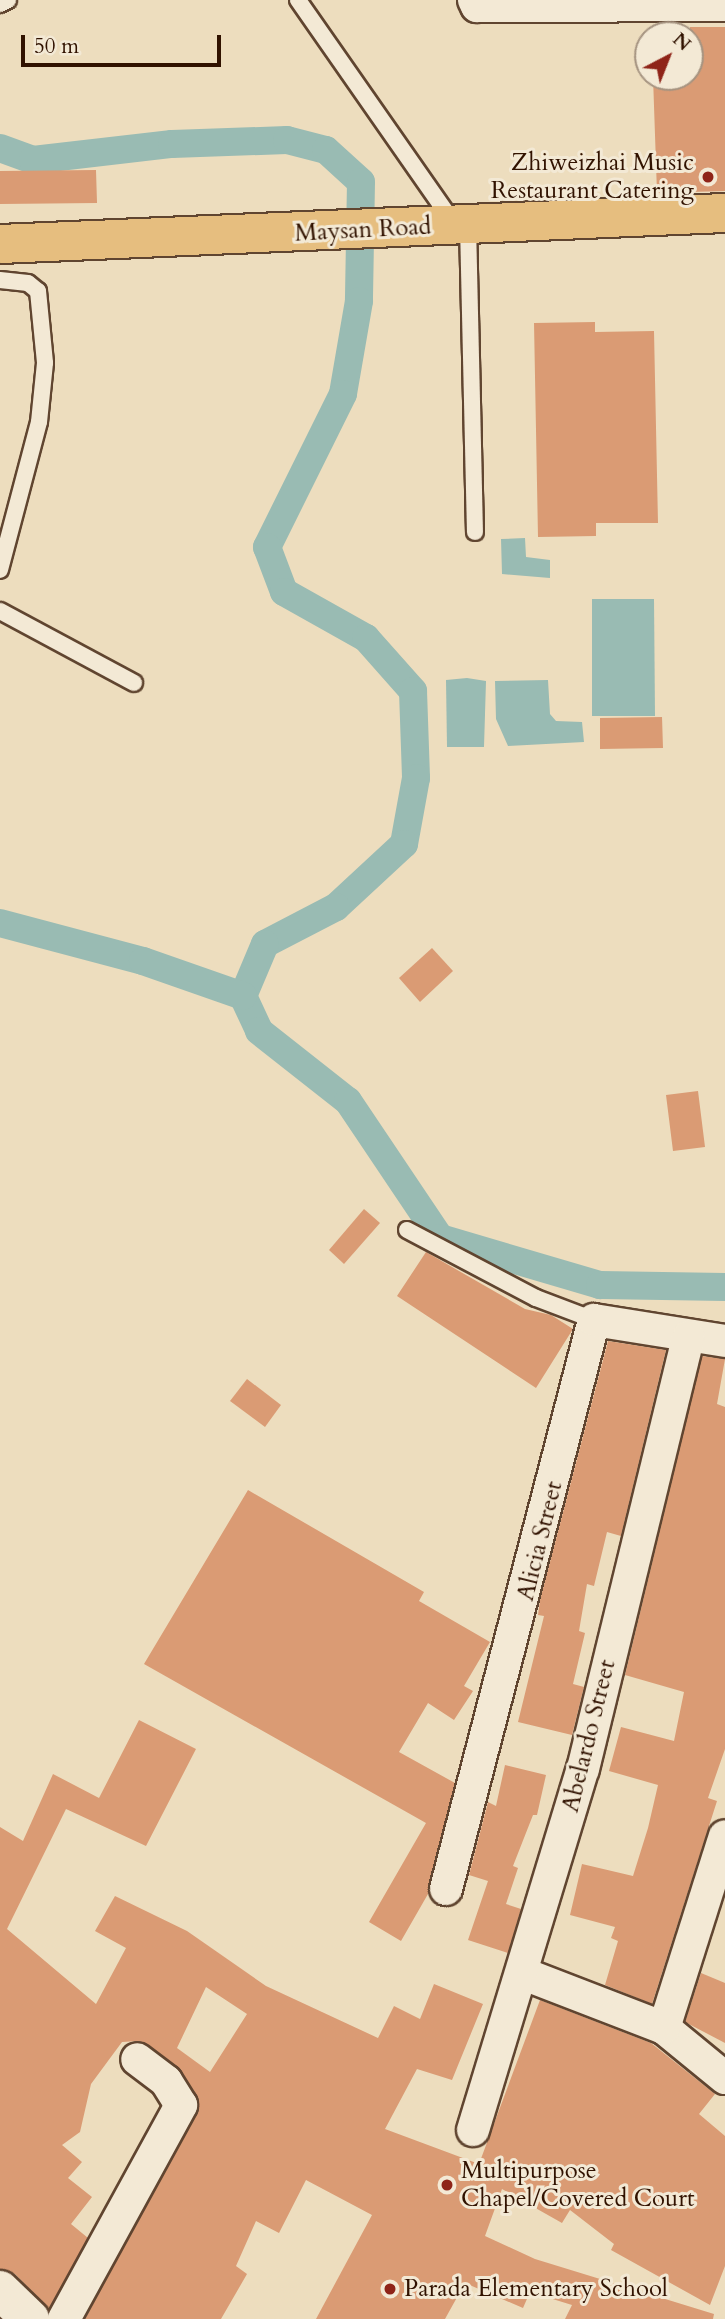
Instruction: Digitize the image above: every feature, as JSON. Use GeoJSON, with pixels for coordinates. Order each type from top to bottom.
{"type":"FeatureCollection","features":[{"type":"Feature","properties":{"kind":"main road","name":"Maysan Road"},"geometry":{"type":"LineString","coordinates":[[0,244],[725,213]]}},
{"type":"Feature","properties":{"kind":"street"},"geometry":{"type":"LineString","coordinates":[[474,0],[477,6],[725,5]]}},
{"type":"Feature","properties":{"kind":"street"},"geometry":{"type":"LineString","coordinates":[[594,1320],[725,1342]]}},
{"type":"Feature","properties":{"kind":"street","name":"Alicia Street"},"geometry":{"type":"LineString","coordinates":[[446,1889],[594,1320]]}},
{"type":"Feature","properties":{"kind":"street","name":"Abelardo Street"},"geometry":{"type":"LineString","coordinates":[[473,2130],[524,1973],[583,1769],[688,1337]]}},
{"type":"Feature","properties":{"kind":"street"},"geometry":{"type":"LineString","coordinates":[[664,2028],[725,1836]]}},
{"type":"Feature","properties":{"kind":"street"},"geometry":{"type":"LineString","coordinates":[[524,1973],[664,2028],[725,2078]]}},
{"type":"Feature","properties":{"kind":"street"},"geometry":{"type":"LineString","coordinates":[[64,2319],[181,2105],[166,2081],[137,2059]]}},
{"type":"Feature","properties":{"kind":"street"},"geometry":{"type":"LineString","coordinates":[[0,2290],[30,2319]]}},
{"type":"Feature","properties":{"kind":"lane"},"geometry":{"type":"LineString","coordinates":[[0,4],[8,0]]}},
{"type":"Feature","properties":{"kind":"lane"},"geometry":{"type":"LineString","coordinates":[[298,0],[462,226],[475,532]]}},
{"type":"Feature","properties":{"kind":"lane"},"geometry":{"type":"LineString","coordinates":[[0,280],[28,283],[38,291],[44,363],[39,422],[0,570]]}},
{"type":"Feature","properties":{"kind":"lane"},"geometry":{"type":"LineString","coordinates":[[0,611],[134,682]]}},
{"type":"Feature","properties":{"kind":"lane"},"geometry":{"type":"LineString","coordinates":[[407,1230],[536,1298],[594,1320]]}},
{"type":"Feature","properties":{"kind":"water"},"geometry":{"type":"Polygon","coordinates":[[[525,538],[526,557],[550,560],[550,578],[502,574],[501,539],[525,538]]]}},
{"type":"Feature","properties":{"kind":"water"},"geometry":{"type":"Polygon","coordinates":[[[592,599],[654,599],[655,716],[592,716],[592,599]]]}},
{"type":"Feature","properties":{"kind":"water"},"geometry":{"type":"Polygon","coordinates":[[[467,678],[486,681],[484,747],[447,747],[446,680],[467,678]]]}},
{"type":"Feature","properties":{"kind":"water"},"geometry":{"type":"Polygon","coordinates":[[[548,680],[550,714],[556,721],[582,722],[584,742],[508,746],[496,719],[495,681],[548,680]]]}},
{"type":"Feature","properties":{"kind":"building"},"geometry":{"type":"Polygon","coordinates":[[[704,27],[725,27],[725,191],[657,193],[653,91],[704,91],[704,27]]]}},
{"type":"Feature","properties":{"kind":"building"},"geometry":{"type":"Polygon","coordinates":[[[96,170],[97,203],[0,204],[0,171],[96,170]]]}},
{"type":"Feature","properties":{"kind":"building"},"geometry":{"type":"Polygon","coordinates":[[[595,322],[595,332],[654,331],[658,523],[596,523],[596,536],[538,537],[534,323],[595,322]]]}},
{"type":"Feature","properties":{"kind":"building"},"geometry":{"type":"Polygon","coordinates":[[[662,717],[663,748],[600,749],[600,718],[662,717]]]}},
{"type":"Feature","properties":{"kind":"building"},"geometry":{"type":"Polygon","coordinates":[[[432,948],[453,971],[420,1002],[399,978],[432,948]]]}},
{"type":"Feature","properties":{"kind":"building"},"geometry":{"type":"Polygon","coordinates":[[[698,1091],[705,1147],[673,1151],[666,1095],[698,1091]]]}},
{"type":"Feature","properties":{"kind":"building"},"geometry":{"type":"Polygon","coordinates":[[[364,1209],[380,1223],[344,1264],[329,1250],[364,1209]]]}},
{"type":"Feature","properties":{"kind":"building"},"geometry":{"type":"Polygon","coordinates":[[[426,1252],[525,1309],[551,1315],[573,1329],[536,1388],[397,1296],[426,1252]]]}},
{"type":"Feature","properties":{"kind":"building"},"geometry":{"type":"Polygon","coordinates":[[[608,1341],[666,1350],[621,1536],[607,1532],[594,1586],[587,1584],[579,1631],[585,1633],[573,1684],[584,1687],[572,1735],[518,1722],[544,1616],[538,1615],[540,1600],[608,1341]]]}},
{"type":"Feature","properties":{"kind":"building"},"geometry":{"type":"Polygon","coordinates":[[[702,1356],[725,1359],[717,1404],[725,1407],[725,1749],[708,1798],[717,1801],[652,2004],[605,1985],[618,1941],[611,1938],[615,1927],[570,1915],[582,1864],[633,1876],[648,1828],[658,1785],[609,1771],[621,1727],[674,1741],[684,1692],[625,1675],[702,1356]]]}},
{"type":"Feature","properties":{"kind":"building"},"geometry":{"type":"Polygon","coordinates":[[[247,1379],[281,1405],[265,1427],[230,1401],[247,1379]]]}},
{"type":"Feature","properties":{"kind":"building"},"geometry":{"type":"Polygon","coordinates":[[[248,1490],[424,1592],[419,1601],[490,1642],[464,1686],[473,1691],[454,1720],[428,1703],[399,1752],[455,1783],[428,1894],[401,1941],[369,1922],[426,1823],[144,1664],[248,1490]]]}},
{"type":"Feature","properties":{"kind":"building"},"geometry":{"type":"Polygon","coordinates":[[[139,1720],[196,1749],[146,1846],[66,1809],[7,1929],[96,2004],[126,1948],[95,1931],[115,1896],[187,1931],[266,1986],[378,2038],[394,2006],[420,2019],[434,1984],[483,2004],[452,2080],[417,2069],[385,2129],[479,2164],[540,2000],[651,2043],[715,2094],[699,2114],[725,2136],[725,2266],[710,2305],[611,2250],[614,2244],[570,2210],[562,2223],[502,2189],[485,2236],[535,2259],[714,2314],[713,2319],[565,2319],[572,2305],[530,2292],[523,2308],[465,2283],[445,2319],[316,2319],[372,2215],[306,2180],[279,2233],[256,2221],[236,2266],[247,2274],[221,2319],[85,2319],[199,2105],[177,2067],[139,2041],[122,2042],[91,2084],[80,2132],[62,2145],[82,2162],[68,2178],[92,2197],[71,2224],[88,2238],[49,2309],[15,2274],[0,2269],[0,1827],[23,1841],[53,1774],[99,1798],[139,1720]],[[206,1987],[177,2048],[210,2072],[247,2014],[206,1987]]]}},
{"type":"Feature","properties":{"kind":"building"},"geometry":{"type":"Polygon","coordinates":[[[505,1765],[546,1775],[537,1815],[533,1815],[513,1866],[518,1868],[506,1904],[521,1909],[508,1953],[468,1940],[488,1881],[469,1875],[488,1802],[496,1806],[505,1765]]]}},
{"type":"Feature","properties":{"kind":"building"},"geometry":{"type":"Polygon","coordinates":[[[701,1973],[725,1983],[725,2043],[685,2022],[701,1973]]]}},
{"type":"Feature","properties":{"kind":"waterway"},"geometry":{"type":"LineString","coordinates":[[0,148],[33,160],[172,144],[287,140],[326,150],[361,182],[359,301],[343,394],[267,547],[284,592],[366,638],[413,691],[416,778],[404,844],[336,907],[265,944],[243,996],[259,1031],[348,1101],[440,1238],[600,1285],[725,1287]]}},
{"type":"Feature","properties":{"kind":"waterway"},"geometry":{"type":"LineString","coordinates":[[0,923],[143,961],[243,996]]}},
{"type":"Feature","properties":{"kind":"place","name":"Zhiweizhai Music Restaurant Catering"},"geometry":{"type":"Point","coordinates":[708,177]}},
{"type":"Feature","properties":{"kind":"place","name":"Multipurpose Chapel/Covered Court"},"geometry":{"type":"Point","coordinates":[447,2185]}},
{"type":"Feature","properties":{"kind":"place","name":"Parada Elementary School"},"geometry":{"type":"Point","coordinates":[390,2289]}}]}
